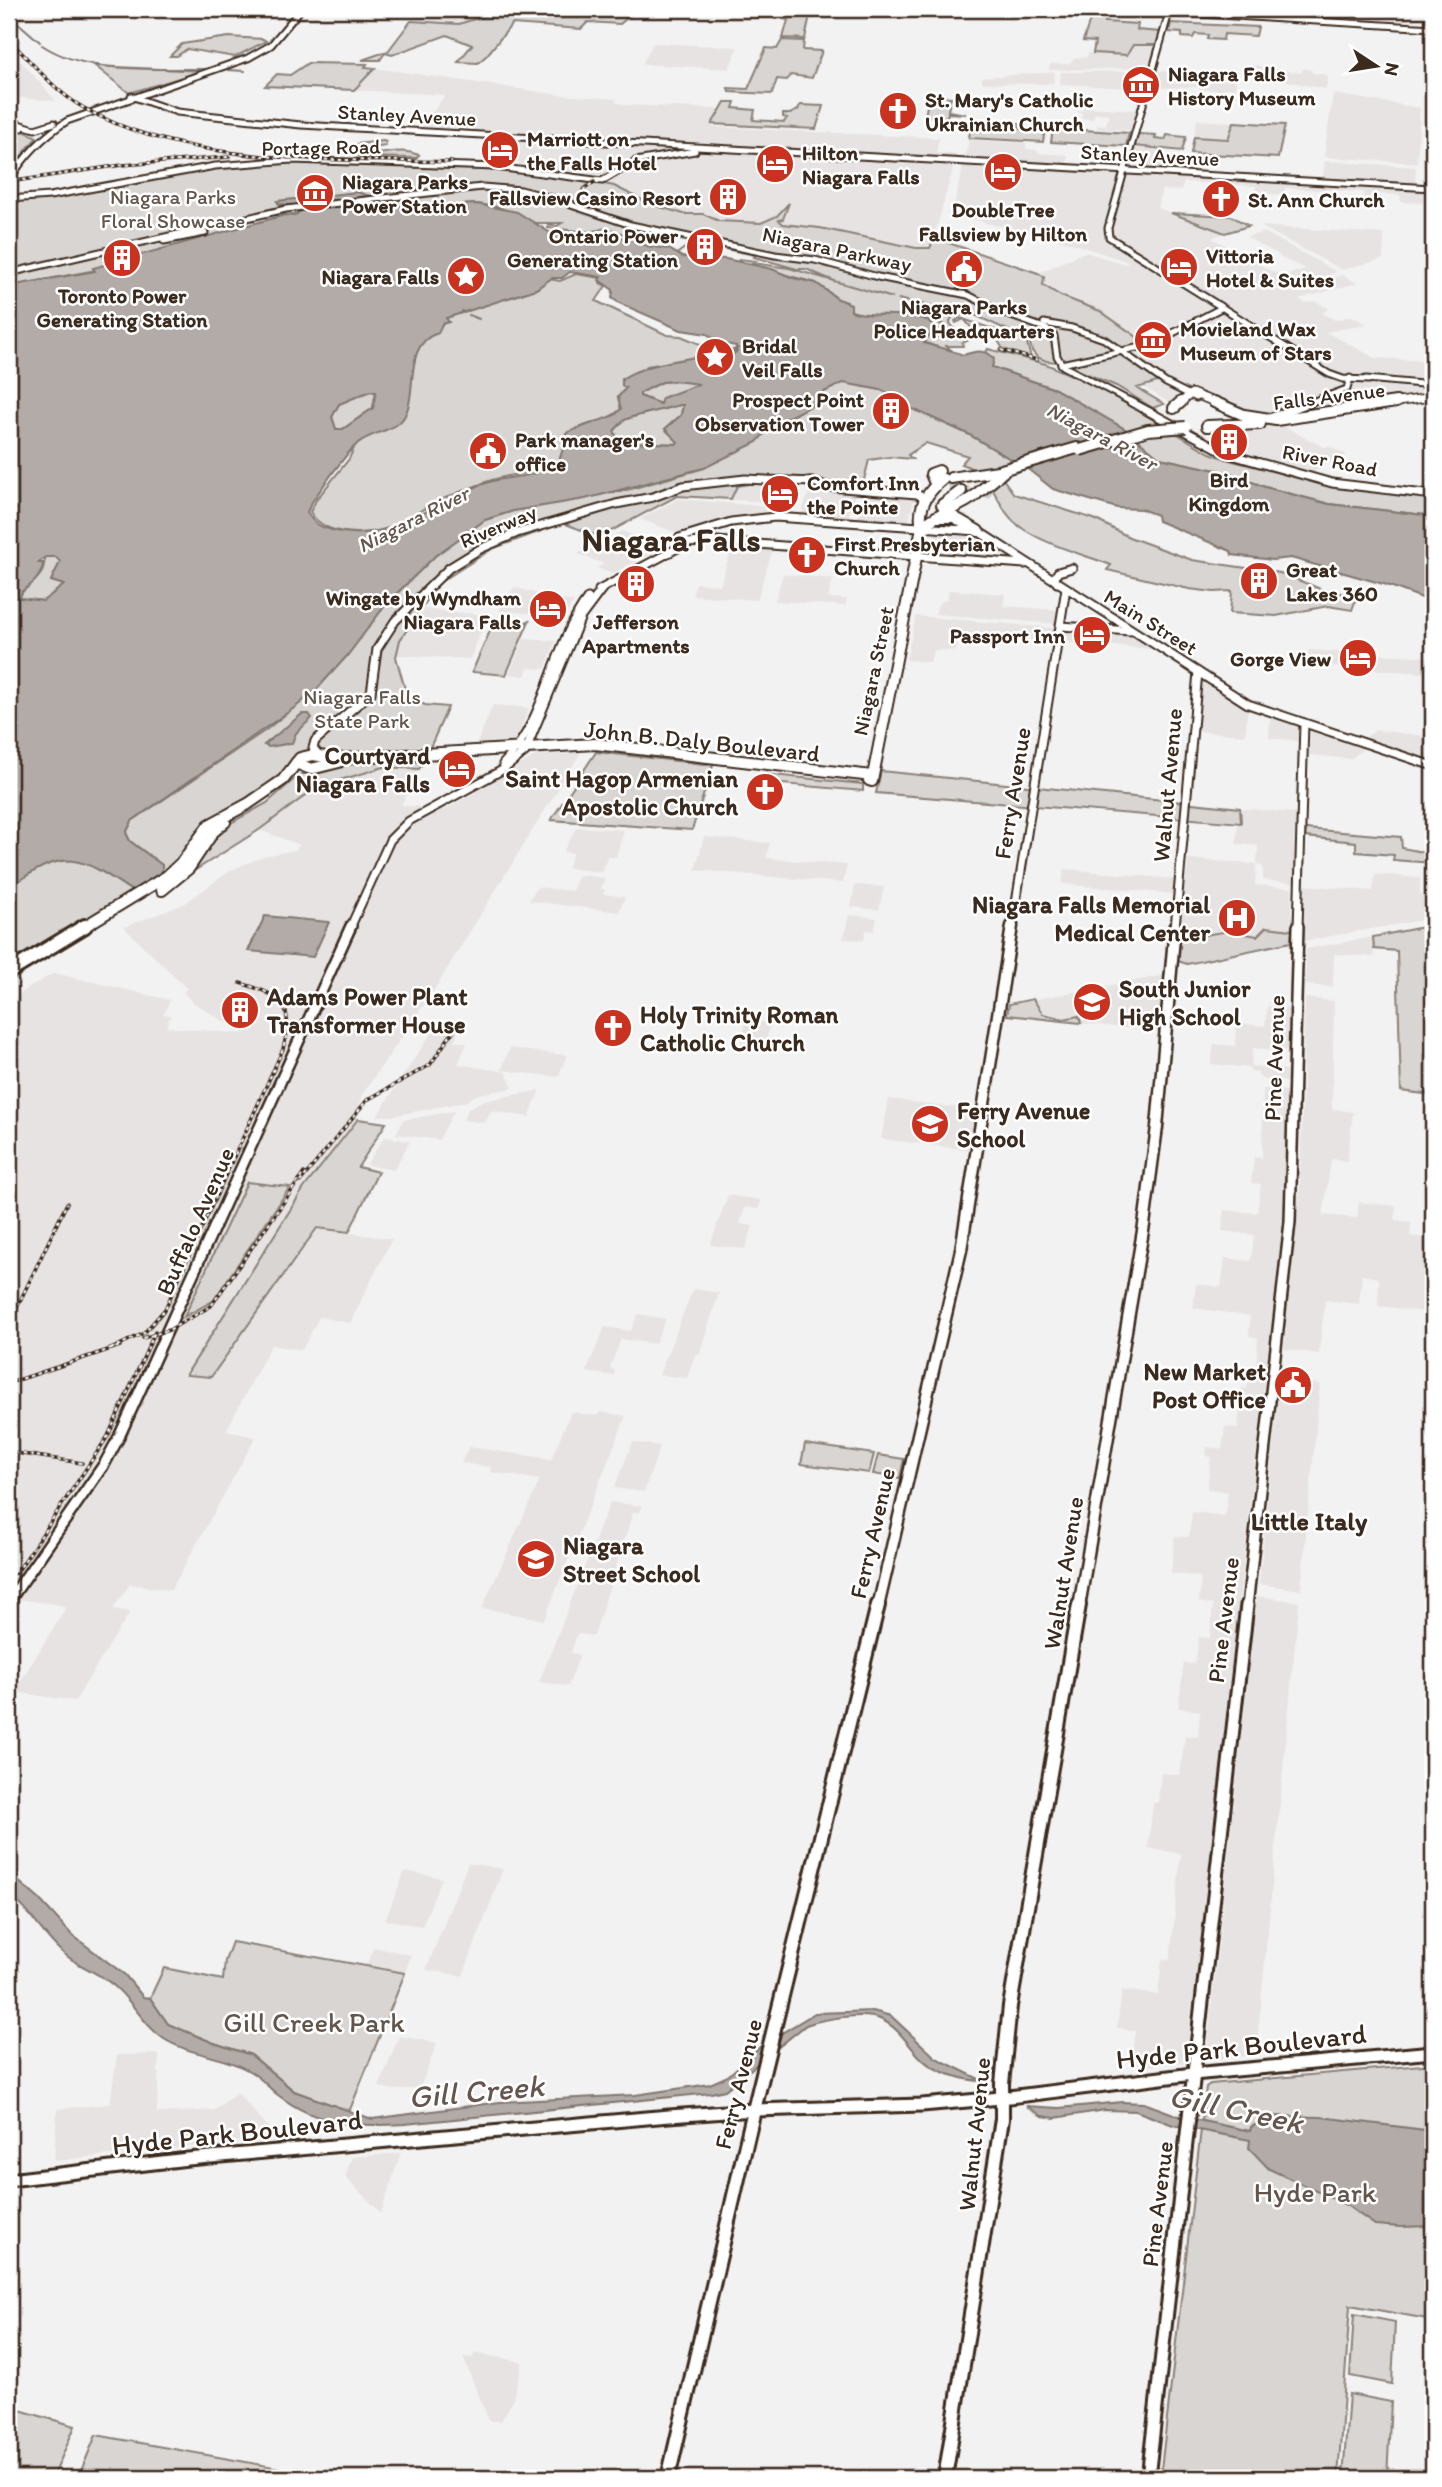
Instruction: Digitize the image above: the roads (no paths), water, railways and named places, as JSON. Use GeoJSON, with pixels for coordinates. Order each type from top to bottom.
{"type":"FeatureCollection","features":[{"type":"Feature","properties":{"kind":"highway","name":"Falls Avenue"},"geometry":{"type":"LineString","coordinates":[[1190,394],[1267,424],[1388,406]]}},
{"type":"Feature","properties":{"kind":"highway"},"geometry":{"type":"LineString","coordinates":[[923,503],[965,483],[1161,424],[1190,394]]}},
{"type":"Feature","properties":{"kind":"highway"},"geometry":{"type":"LineString","coordinates":[[1388,406],[1433,398]]}},
{"type":"Feature","properties":{"kind":"highway","name":"Falls Avenue"},"geometry":{"type":"LineString","coordinates":[[1305,421],[1388,406]]}},
{"type":"Feature","properties":{"kind":"highway"},"geometry":{"type":"LineString","coordinates":[[924,522],[929,510],[965,483],[1148,430],[1305,421]]}},
{"type":"Feature","properties":{"kind":"highway"},"geometry":{"type":"LineString","coordinates":[[1240,425],[1267,424]]}},
{"type":"Feature","properties":{"kind":"highway"},"geometry":{"type":"LineString","coordinates":[[924,522],[939,513],[965,483]]}},
{"type":"Feature","properties":{"kind":"highway"},"geometry":{"type":"LineString","coordinates":[[965,483],[966,516],[978,531]]}},
{"type":"Feature","properties":{"kind":"highway","name":"Niagara Street"},"geometry":{"type":"LineString","coordinates":[[872,778],[924,522],[923,503]]}},
{"type":"Feature","properties":{"kind":"highway"},"geometry":{"type":"LineString","coordinates":[[924,522],[952,517],[978,531]]}},
{"type":"Feature","properties":{"kind":"highway","name":"John B. Daly Boulevard"},"geometry":{"type":"LineString","coordinates":[[318,763],[522,750],[611,749],[872,778]]}},
{"type":"Feature","properties":{"kind":"highway"},"geometry":{"type":"LineString","coordinates":[[9,972],[167,876],[182,862],[206,827],[281,781],[296,763],[302,768],[318,763]]}},
{"type":"Feature","properties":{"kind":"highway"},"geometry":{"type":"LineString","coordinates":[[9,982],[170,884],[189,869],[220,826],[264,802],[295,775],[318,763]]}},
{"type":"Feature","properties":{"kind":"main road"},"geometry":{"type":"LineString","coordinates":[[18,124],[42,128],[82,112],[248,58],[271,45],[301,9]]}},
{"type":"Feature","properties":{"kind":"main road"},"geometry":{"type":"LineString","coordinates":[[1119,9],[1433,28]]}},
{"type":"Feature","properties":{"kind":"main road"},"geometry":{"type":"LineString","coordinates":[[1170,10],[1125,169],[1108,234],[1110,239],[1326,372],[1350,379],[1433,385]]}},
{"type":"Feature","properties":{"kind":"main road"},"geometry":{"type":"LineString","coordinates":[[9,181],[19,162],[44,135],[67,121],[130,97]]}},
{"type":"Feature","properties":{"kind":"main road","name":"Stanley Avenue"},"geometry":{"type":"LineString","coordinates":[[130,97],[144,105],[176,114],[301,125],[1433,188]]}},
{"type":"Feature","properties":{"kind":"main road","name":"Stanley Avenue"},"geometry":{"type":"LineString","coordinates":[[130,97],[171,111],[215,117]]}},
{"type":"Feature","properties":{"kind":"main road"},"geometry":{"type":"LineString","coordinates":[[106,107],[127,103],[144,105]]}},
{"type":"Feature","properties":{"kind":"main road"},"geometry":{"type":"LineString","coordinates":[[9,174],[22,153],[58,123],[82,112]]}},
{"type":"Feature","properties":{"kind":"main road"},"geometry":{"type":"LineString","coordinates":[[9,113],[29,132],[44,135]]}},
{"type":"Feature","properties":{"kind":"main road","name":"Portage Road"},"geometry":{"type":"LineString","coordinates":[[9,199],[63,194],[215,166],[292,160],[483,166],[602,181],[631,163],[697,151],[701,146]]}},
{"type":"Feature","properties":{"kind":"main road","name":"Niagara Parkway"},"geometry":{"type":"LineString","coordinates":[[9,274],[298,208],[493,188],[527,192],[635,224],[771,252],[815,256],[874,274],[972,293],[1006,311],[1040,321],[1056,332]]}},
{"type":"Feature","properties":{"kind":"main road","name":"Niagara Parkway"},"geometry":{"type":"LineString","coordinates":[[571,204],[633,225],[772,254],[815,256],[977,299],[1003,313],[1047,329],[1054,336],[1064,363]]}},
{"type":"Feature","properties":{"kind":"main road"},"geometry":{"type":"LineString","coordinates":[[1056,332],[1064,363],[1157,343],[1221,309]]}},
{"type":"Feature","properties":{"kind":"main road","name":"Falls Avenue"},"geometry":{"type":"LineString","coordinates":[[1040,321],[1079,330],[1104,340],[1155,374],[1221,409],[1267,424],[1305,421]]}},
{"type":"Feature","properties":{"kind":"main road","name":"Falls Avenue"},"geometry":{"type":"LineString","coordinates":[[1056,332],[1061,328],[1079,330]]}},
{"type":"Feature","properties":{"kind":"main road","name":"River Road"},"geometry":{"type":"LineString","coordinates":[[1064,363],[1222,452],[1332,483],[1433,495]]}},
{"type":"Feature","properties":{"kind":"main road"},"geometry":{"type":"LineString","coordinates":[[1231,410],[1257,416],[1279,414],[1347,389],[1350,379]]}},
{"type":"Feature","properties":{"kind":"main road"},"geometry":{"type":"LineString","coordinates":[[1267,424],[1279,414]]}},
{"type":"Feature","properties":{"kind":"main road","name":"Riverway"},"geometry":{"type":"LineString","coordinates":[[318,763],[313,748],[315,741],[371,693],[375,656],[386,631],[431,583],[471,554],[534,527],[616,504],[653,497],[680,487],[756,478],[911,493],[922,496],[923,503]]}},
{"type":"Feature","properties":{"kind":"main road"},"geometry":{"type":"LineString","coordinates":[[522,750],[574,615],[589,596],[683,542],[707,529],[740,520],[775,517],[924,522]]}},
{"type":"Feature","properties":{"kind":"main road","name":"Main Street"},"geometry":{"type":"LineString","coordinates":[[978,531],[1248,704],[1433,766]]}},
{"type":"Feature","properties":{"kind":"main road"},"geometry":{"type":"LineString","coordinates":[[696,537],[717,541],[1029,564]]}},
{"type":"Feature","properties":{"kind":"main road"},"geometry":{"type":"LineString","coordinates":[[1057,583],[1055,579],[1058,572],[1072,568]]}},
{"type":"Feature","properties":{"kind":"main road","name":"Ferry Avenue"},"geometry":{"type":"LineString","coordinates":[[668,2478],[961,1250],[1066,588]]}},
{"type":"Feature","properties":{"kind":"main road"},"geometry":{"type":"LineString","coordinates":[[1061,626],[1135,632]]}},
{"type":"Feature","properties":{"kind":"main road","name":"Walnut Avenue"},"geometry":{"type":"LineString","coordinates":[[945,2478],[1002,2119],[1001,2098],[1010,2006],[1151,1175],[1198,672]]}},
{"type":"Feature","properties":{"kind":"main road"},"geometry":{"type":"LineString","coordinates":[[1197,682],[1211,681]]}},
{"type":"Feature","properties":{"kind":"main road","name":"Pine Avenue"},"geometry":{"type":"LineString","coordinates":[[1148,2478],[1292,1196],[1304,723]]}},
{"type":"Feature","properties":{"kind":"main road","name":"Buffalo Avenue"},"geometry":{"type":"LineString","coordinates":[[9,1601],[119,1437],[390,841],[402,827],[427,811],[432,804],[522,750]]}},
{"type":"Feature","properties":{"kind":"main road","name":"Hyde Park Boulevard"},"geometry":{"type":"LineString","coordinates":[[9,2180],[188,2159],[754,2110],[922,2105],[1001,2098],[1193,2074],[1433,2052]]}},
{"type":"Feature","properties":{"kind":"water","name":"Niagara River"},"geometry":{"type":"Polygon","coordinates":[[[357,192],[402,208],[477,204],[517,212],[549,232],[607,234],[612,230],[614,236],[636,240],[647,246],[669,249],[682,257],[726,259],[772,269],[793,278],[816,283],[838,299],[851,304],[851,311],[920,318],[935,328],[924,343],[963,355],[987,353],[994,359],[992,367],[1055,389],[1125,429],[1160,458],[1230,473],[1265,487],[1329,504],[1433,516],[1433,602],[1387,585],[1291,558],[1273,560],[1232,555],[1231,551],[1158,521],[1157,515],[1141,509],[1117,508],[1053,489],[1029,470],[968,434],[895,401],[888,393],[843,383],[824,392],[818,402],[771,426],[757,442],[704,468],[585,499],[513,511],[485,520],[435,556],[387,603],[347,656],[318,688],[297,706],[132,821],[126,833],[130,841],[162,865],[162,873],[132,891],[84,863],[58,861],[44,866],[9,888],[9,294],[18,289],[9,286],[95,271],[93,268],[285,215],[294,216],[301,211],[298,206],[279,204],[277,201],[357,192]],[[570,272],[562,278],[552,278],[536,289],[446,318],[449,322],[442,324],[438,333],[427,339],[415,358],[411,395],[404,417],[395,425],[363,439],[346,455],[307,512],[314,522],[332,530],[373,532],[411,519],[486,483],[528,475],[558,464],[564,446],[562,438],[568,432],[615,415],[621,409],[618,397],[626,388],[622,386],[622,379],[663,363],[709,355],[731,356],[736,352],[736,346],[720,343],[707,334],[681,330],[619,303],[612,298],[613,290],[599,280],[601,277],[570,272]],[[675,381],[662,382],[640,393],[640,396],[660,404],[662,398],[699,384],[675,381]],[[370,391],[339,404],[332,417],[336,429],[343,429],[373,408],[376,392],[370,391]],[[683,405],[632,417],[624,420],[614,431],[617,438],[629,442],[676,444],[678,442],[665,429],[681,415],[683,405]],[[46,557],[38,563],[43,563],[39,576],[22,591],[20,598],[43,601],[64,585],[51,581],[60,562],[56,557],[46,557]]]}},
{"type":"Feature","properties":{"kind":"water"},"geometry":{"type":"Polygon","coordinates":[[[302,714],[309,714],[312,718],[296,733],[292,743],[269,747],[264,745],[302,714]]]}},
{"type":"Feature","properties":{"kind":"water"},"geometry":{"type":"Polygon","coordinates":[[[265,916],[329,922],[313,957],[248,951],[265,916]]]}},
{"type":"Feature","properties":{"kind":"water"},"geometry":{"type":"Polygon","coordinates":[[[9,1873],[39,1899],[72,1935],[125,1975],[143,1997],[150,1998],[168,2024],[251,2055],[294,2091],[372,2119],[500,2102],[635,2095],[710,2084],[728,2076],[762,2045],[815,2013],[873,2011],[891,2016],[936,2058],[983,2081],[960,2078],[935,2068],[923,2060],[887,2022],[873,2017],[854,2016],[806,2025],[725,2090],[711,2093],[405,2124],[354,2124],[323,2119],[293,2105],[244,2068],[164,2039],[113,1985],[69,1958],[56,1946],[9,1894],[9,1873]]]}},
{"type":"Feature","properties":{"kind":"water"},"geometry":{"type":"Polygon","coordinates":[[[1122,2102],[1144,2103],[1179,2116],[1250,2131],[1251,2127],[1271,2116],[1321,2117],[1433,2131],[1433,2226],[1375,2225],[1346,2205],[1269,2169],[1249,2148],[1250,2140],[1173,2125],[1136,2111],[1105,2110],[1055,2118],[1042,2116],[1026,2106],[1059,2108],[1122,2102]]]}},
{"type":"Feature","properties":{"kind":"waterway"},"geometry":{"type":"LineString","coordinates":[[9,14],[14,19]]}},
{"type":"Feature","properties":{"kind":"waterway"},"geometry":{"type":"LineString","coordinates":[[17,22],[40,42]]}},
{"type":"Feature","properties":{"kind":"waterway"},"geometry":{"type":"LineString","coordinates":[[42,45],[60,55],[99,66],[204,69]]}},
{"type":"Feature","properties":{"kind":"waterway"},"geometry":{"type":"LineString","coordinates":[[228,70],[245,71]]}},
{"type":"Feature","properties":{"kind":"waterway"},"geometry":{"type":"LineString","coordinates":[[678,253],[686,247]]}},
{"type":"Feature","properties":{"kind":"waterway"},"geometry":{"type":"LineString","coordinates":[[469,315],[479,319]]}},
{"type":"Feature","properties":{"kind":"waterway"},"geometry":{"type":"LineString","coordinates":[[719,356],[738,348]]}},
{"type":"Feature","properties":{"kind":"waterway"},"geometry":{"type":"LineString","coordinates":[[727,353],[737,351]]}},
{"type":"Feature","properties":{"kind":"tunnel"},"geometry":{"type":"LineString","coordinates":[[948,484],[955,482]]}},
{"type":"Feature","properties":{"kind":"tunnel"},"geometry":{"type":"LineString","coordinates":[[985,497],[991,482]]}},
{"type":"Feature","properties":{"kind":"tunnel"},"geometry":{"type":"LineString","coordinates":[[966,493],[971,490]]}},
{"type":"Feature","properties":{"kind":"railway"},"geometry":{"type":"LineString","coordinates":[[9,40],[54,86],[84,108],[125,127],[169,141],[264,156],[452,162]]}},
{"type":"Feature","properties":{"kind":"railway"},"geometry":{"type":"LineString","coordinates":[[9,182],[122,165],[229,157]]}},
{"type":"Feature","properties":{"kind":"railway"},"geometry":{"type":"LineString","coordinates":[[583,190],[594,182]]}},
{"type":"Feature","properties":{"kind":"railway"},"geometry":{"type":"LineString","coordinates":[[1001,350],[1037,360]]}},
{"type":"Feature","properties":{"kind":"railway"},"geometry":{"type":"LineString","coordinates":[[111,1349],[144,1333],[165,1309],[283,1049],[287,1021],[282,1004],[266,992],[240,983]]}},
{"type":"Feature","properties":{"kind":"railway"},"geometry":{"type":"LineString","coordinates":[[300,1182],[367,1100],[430,1065],[456,1027]]}},
{"type":"Feature","properties":{"kind":"railway"},"geometry":{"type":"LineString","coordinates":[[154,1335],[169,1330],[211,1306],[304,1173]]}},
{"type":"Feature","properties":{"kind":"railway"},"geometry":{"type":"LineString","coordinates":[[9,1324],[67,1203]]}},
{"type":"Feature","properties":{"kind":"railway"},"geometry":{"type":"LineString","coordinates":[[9,1584],[108,1436],[154,1335]]}},
{"type":"Feature","properties":{"kind":"railway"},"geometry":{"type":"LineString","coordinates":[[143,1338],[154,1335]]}},
{"type":"Feature","properties":{"kind":"railway"},"geometry":{"type":"LineString","coordinates":[[111,1349],[120,1346]]}},
{"type":"Feature","properties":{"kind":"railway"},"geometry":{"type":"LineString","coordinates":[[9,1383],[111,1349]]}},
{"type":"Feature","properties":{"kind":"railway"},"geometry":{"type":"LineString","coordinates":[[9,1452],[82,1463]]}},
{"type":"Feature","properties":{"kind":"place","name":"Niagara Falls History Museum"},"geometry":{"type":"Point","coordinates":[1141,85]}},
{"type":"Feature","properties":{"kind":"place","name":"St. Mary's Catholic Ukrainian Church"},"geometry":{"type":"Point","coordinates":[898,111]}},
{"type":"Feature","properties":{"kind":"place","name":"Marriott on the Falls Hotel"},"geometry":{"type":"Point","coordinates":[500,150]}},
{"type":"Feature","properties":{"kind":"place","name":"Hilton Niagara Falls"},"geometry":{"type":"Point","coordinates":[775,164]}},
{"type":"Feature","properties":{"kind":"place","name":"DoubleTree Fallsview by Hilton"},"geometry":{"type":"Point","coordinates":[1003,172]}},
{"type":"Feature","properties":{"kind":"place","name":"Niagara Parks Power Station"},"geometry":{"type":"Point","coordinates":[315,193]}},
{"type":"Feature","properties":{"kind":"place","name":"Fallsview Casino Resort"},"geometry":{"type":"Point","coordinates":[728,197]}},
{"type":"Feature","properties":{"kind":"place","name":"St. Ann Church"},"geometry":{"type":"Point","coordinates":[1221,199]}},
{"type":"Feature","properties":{"kind":"place","name":"Ontario Power Generating Station"},"geometry":{"type":"Point","coordinates":[705,247]}},
{"type":"Feature","properties":{"kind":"place","name":"Toronto Power Generating Station"},"geometry":{"type":"Point","coordinates":[122,258]}},
{"type":"Feature","properties":{"kind":"place","name":"Vittoria Hotel & Suites"},"geometry":{"type":"Point","coordinates":[1179,267]}},
{"type":"Feature","properties":{"kind":"place","name":"Niagara Parks Police Headquarters"},"geometry":{"type":"Point","coordinates":[964,269]}},
{"type":"Feature","properties":{"kind":"place","name":"Niagara Falls"},"geometry":{"type":"Point","coordinates":[466,276]}},
{"type":"Feature","properties":{"kind":"place","name":"Movieland Wax Museum of Stars"},"geometry":{"type":"Point","coordinates":[1153,340]}},
{"type":"Feature","properties":{"kind":"place","name":"Bridal Veil Falls"},"geometry":{"type":"Point","coordinates":[715,357]}},
{"type":"Feature","properties":{"kind":"place","name":"Prospect Point Observation Tower"},"geometry":{"type":"Point","coordinates":[891,411]}},
{"type":"Feature","properties":{"kind":"place","name":"Bird Kingdom"},"geometry":{"type":"Point","coordinates":[1229,442]}},
{"type":"Feature","properties":{"kind":"place","name":"Park manager's office"},"geometry":{"type":"Point","coordinates":[488,451]}},
{"type":"Feature","properties":{"kind":"place","name":"Comfort Inn the Pointe"},"geometry":{"type":"Point","coordinates":[780,494]}},
{"type":"Feature","properties":{"kind":"place","name":"First Presbyterian Church"},"geometry":{"type":"Point","coordinates":[807,555]}},
{"type":"Feature","properties":{"kind":"place","name":"Great Lakes 360"},"geometry":{"type":"Point","coordinates":[1259,581]}},
{"type":"Feature","properties":{"kind":"place","name":"Jefferson Apartments"},"geometry":{"type":"Point","coordinates":[636,584]}},
{"type":"Feature","properties":{"kind":"place","name":"Wingate by Wyndham Niagara Falls"},"geometry":{"type":"Point","coordinates":[548,609]}},
{"type":"Feature","properties":{"kind":"place","name":"Passport Inn"},"geometry":{"type":"Point","coordinates":[1092,635]}},
{"type":"Feature","properties":{"kind":"place","name":"Gorge View"},"geometry":{"type":"Point","coordinates":[1358,658]}},
{"type":"Feature","properties":{"kind":"place","name":"Courtyard Niagara Falls"},"geometry":{"type":"Point","coordinates":[457,769]}},
{"type":"Feature","properties":{"kind":"place","name":"Saint Hagop Armenian Apostolic Church"},"geometry":{"type":"Point","coordinates":[765,792]}},
{"type":"Feature","properties":{"kind":"place","name":"Niagara Falls Memorial Medical Center"},"geometry":{"type":"Point","coordinates":[1237,918]}},
{"type":"Feature","properties":{"kind":"place","name":"South Junior High School"},"geometry":{"type":"Point","coordinates":[1092,1002]}},
{"type":"Feature","properties":{"kind":"place","name":"Adams Power Plant Transformer House"},"geometry":{"type":"Point","coordinates":[240,1010]}},
{"type":"Feature","properties":{"kind":"place","name":"Holy Trinity Roman Catholic Church"},"geometry":{"type":"Point","coordinates":[613,1028]}},
{"type":"Feature","properties":{"kind":"place","name":"Ferry Avenue School"},"geometry":{"type":"Point","coordinates":[930,1124]}},
{"type":"Feature","properties":{"kind":"place","name":"New Market Post Office"},"geometry":{"type":"Point","coordinates":[1293,1385]}},
{"type":"Feature","properties":{"kind":"place","name":"Niagara Street School"},"geometry":{"type":"Point","coordinates":[536,1559]}},
{"type":"Feature","properties":{"kind":"district","name":"Niagara Falls"},"geometry":{"type":"Point","coordinates":[671,540]}},
{"type":"Feature","properties":{"kind":"district","name":"Little Italy"},"geometry":{"type":"Point","coordinates":[1309,1521]}},
{"type":"Feature","properties":{"kind":"park label","name":"Niagara Parks Floral Showcase"},"geometry":{"type":"Point","coordinates":[173,208]}},
{"type":"Feature","properties":{"kind":"park label","name":"Niagara Falls State Park"},"geometry":{"type":"Point","coordinates":[362,708]}},
{"type":"Feature","properties":{"kind":"park label","name":"Gill Creek Park"},"geometry":{"type":"Point","coordinates":[314,2022]}},
{"type":"Feature","properties":{"kind":"park label","name":"Hyde Park"},"geometry":{"type":"Point","coordinates":[1315,2192]}},
{"type":"Feature","properties":{"kind":"water label","name":"Gill Creek"},"geometry":{"type":"Point","coordinates":[476,2091]}},
{"type":"Feature","properties":{"kind":"water label","name":"Gill Creek"},"geometry":{"type":"Point","coordinates":[1236,2109]}}]}
